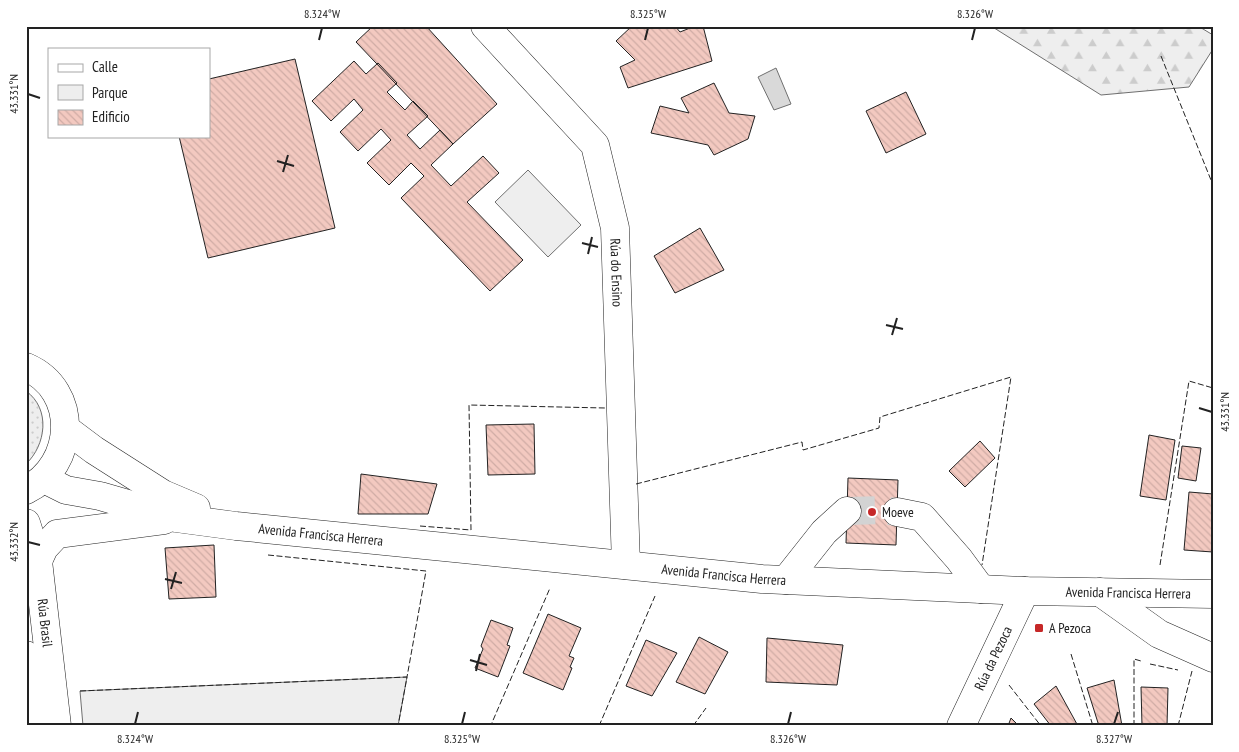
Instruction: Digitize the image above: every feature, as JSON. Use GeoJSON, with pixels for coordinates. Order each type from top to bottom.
{"type":"FeatureCollection","features":[{"type":"Feature","properties":{"kind":"street","name":"Rúa do Ensino"},"geometry":{"type":"LineString","coordinates":[[485,26],[595,145],[615,228],[626,565]]}},
{"type":"Feature","properties":{"kind":"street"},"geometry":{"type":"LineString","coordinates":[[27,366],[45,379],[56,394],[64,411],[66,429],[63,448],[55,465],[31,493]]}},
{"type":"Feature","properties":{"kind":"street","name":"Avenida Francisca Herrera"},"geometry":{"type":"LineString","coordinates":[[66,429],[94,450],[163,494],[236,526]]}},
{"type":"Feature","properties":{"kind":"street","name":"Avenida Francisca Herrera"},"geometry":{"type":"LineString","coordinates":[[31,493],[66,490],[100,496],[176,518],[236,526],[762,579],[1025,591],[1213,594]]}},
{"type":"Feature","properties":{"kind":"street"},"geometry":{"type":"LineString","coordinates":[[786,580],[824,532],[847,511]]}},
{"type":"Feature","properties":{"kind":"street"},"geometry":{"type":"LineString","coordinates":[[897,512],[922,517],[959,559],[981,589]]}},
{"type":"Feature","properties":{"kind":"street","name":"Avenida Francisca Herrera"},"geometry":{"type":"LineString","coordinates":[[38,561],[44,548],[57,534],[176,518]]}},
{"type":"Feature","properties":{"kind":"street","name":"Rúa Brasil"},"geometry":{"type":"LineString","coordinates":[[26,523],[38,561],[57,726]]}},
{"type":"Feature","properties":{"kind":"street","name":"Rúa da Pezoca"},"geometry":{"type":"LineString","coordinates":[[961,726],[1025,591]]}},
{"type":"Feature","properties":{"kind":"street"},"geometry":{"type":"LineString","coordinates":[[1100,592],[1159,634],[1213,658]]}},
{"type":"Feature","properties":{"kind":"street","name":"Rúa Brasil"},"geometry":{"type":"LineString","coordinates":[[26,656],[34,726]]}},
{"type":"Feature","properties":{"kind":"green space"},"geometry":{"type":"Polygon","coordinates":[[[991,26],[1198,26],[1213,35],[1213,49],[1189,87],[1101,95],[991,26]]]}},
{"type":"Feature","properties":{"kind":"green space"},"geometry":{"type":"Polygon","coordinates":[[[528,170],[581,225],[548,257],[495,202],[528,170]]]}},
{"type":"Feature","properties":{"kind":"green space"},"geometry":{"type":"Polygon","coordinates":[[[26,391],[39,407],[43,427],[38,447],[26,464],[26,391]]]}},
{"type":"Feature","properties":{"kind":"green space"},"geometry":{"type":"Polygon","coordinates":[[[407,677],[398,726],[83,726],[80,691],[407,677]]]}},
{"type":"Feature","properties":{"kind":"shaded area"},"geometry":{"type":"Polygon","coordinates":[[[776,68],[791,104],[774,110],[758,77],[776,68]]]}},
{"type":"Feature","properties":{"kind":"building"},"geometry":{"type":"Polygon","coordinates":[[[373,26],[426,26],[497,104],[453,144],[356,42],[373,26]]]}},
{"type":"Feature","properties":{"kind":"building"},"geometry":{"type":"Polygon","coordinates":[[[632,26],[675,26],[680,32],[695,26],[703,26],[712,61],[628,88],[620,67],[635,60],[616,41],[632,26]]]}},
{"type":"Feature","properties":{"kind":"building"},"geometry":{"type":"Polygon","coordinates":[[[295,59],[335,228],[208,258],[179,138],[210,138],[210,79],[295,59]]]}},
{"type":"Feature","properties":{"kind":"building"},"geometry":{"type":"Polygon","coordinates":[[[354,61],[366,74],[378,63],[397,83],[387,92],[405,110],[413,101],[428,116],[407,135],[420,149],[440,130],[453,144],[431,165],[451,186],[483,156],[499,173],[467,202],[523,260],[490,291],[401,198],[424,176],[411,163],[389,185],[367,163],[391,140],[381,129],[358,151],[340,132],[363,110],[354,99],[331,121],[312,101],[354,61]]]}},
{"type":"Feature","properties":{"kind":"building"},"geometry":{"type":"Polygon","coordinates":[[[714,83],[729,113],[755,116],[748,139],[714,155],[708,145],[651,133],[660,106],[689,113],[681,98],[714,83]]]}},
{"type":"Feature","properties":{"kind":"building"},"geometry":{"type":"Polygon","coordinates":[[[906,92],[926,134],[886,153],[866,111],[906,92]]]}},
{"type":"Feature","properties":{"kind":"building"},"geometry":{"type":"Polygon","coordinates":[[[700,228],[724,270],[675,293],[654,256],[700,228]]]}},
{"type":"Feature","properties":{"kind":"building"},"geometry":{"type":"Polygon","coordinates":[[[534,424],[535,474],[488,475],[486,425],[534,424]]]}},
{"type":"Feature","properties":{"kind":"building"},"geometry":{"type":"Polygon","coordinates":[[[1149,435],[1175,440],[1166,500],[1140,496],[1149,435]]]}},
{"type":"Feature","properties":{"kind":"building"},"geometry":{"type":"Polygon","coordinates":[[[980,441],[995,458],[965,487],[949,471],[980,441]]]}},
{"type":"Feature","properties":{"kind":"building"},"geometry":{"type":"Polygon","coordinates":[[[1182,446],[1201,448],[1196,481],[1178,478],[1182,446]]]}},
{"type":"Feature","properties":{"kind":"building"},"geometry":{"type":"Polygon","coordinates":[[[361,474],[437,484],[428,514],[358,514],[361,474]]]}},
{"type":"Feature","properties":{"kind":"building","name":"Moeve"},"geometry":{"type":"Polygon","coordinates":[[[848,478],[898,480],[896,545],[846,543],[848,478]]]}},
{"type":"Feature","properties":{"kind":"building"},"geometry":{"type":"Polygon","coordinates":[[[1189,492],[1213,494],[1213,552],[1184,550],[1189,492]]]}},
{"type":"Feature","properties":{"kind":"building"},"geometry":{"type":"Polygon","coordinates":[[[214,545],[216,597],[169,599],[165,548],[214,545]]]}},
{"type":"Feature","properties":{"kind":"building"},"geometry":{"type":"Polygon","coordinates":[[[548,614],[581,628],[569,656],[574,658],[563,690],[523,673],[548,614]]]}},
{"type":"Feature","properties":{"kind":"building"},"geometry":{"type":"Polygon","coordinates":[[[491,620],[513,628],[507,645],[510,646],[498,677],[475,668],[483,649],[481,646],[491,620]]]}},
{"type":"Feature","properties":{"kind":"building"},"geometry":{"type":"Polygon","coordinates":[[[699,637],[728,652],[705,694],[676,682],[699,637]]]}},
{"type":"Feature","properties":{"kind":"building"},"geometry":{"type":"Polygon","coordinates":[[[767,638],[843,645],[837,685],[766,682],[767,638]]]}},
{"type":"Feature","properties":{"kind":"building"},"geometry":{"type":"Polygon","coordinates":[[[646,640],[677,653],[652,696],[626,686],[646,640]]]}},
{"type":"Feature","properties":{"kind":"building"},"geometry":{"type":"Polygon","coordinates":[[[1114,680],[1122,726],[1099,726],[1087,688],[1114,680]]]}},
{"type":"Feature","properties":{"kind":"building"},"geometry":{"type":"Polygon","coordinates":[[[1056,686],[1078,726],[1051,726],[1034,704],[1056,686]]]}},
{"type":"Feature","properties":{"kind":"building"},"geometry":{"type":"Polygon","coordinates":[[[1141,687],[1168,688],[1167,726],[1142,726],[1141,687]]]}},
{"type":"Feature","properties":{"kind":"building"},"geometry":{"type":"Polygon","coordinates":[[[1011,718],[1019,726],[1008,726],[1011,718]]]}},
{"type":"Feature","properties":{"kind":"tunnel"},"geometry":{"type":"LineString","coordinates":[[847,511],[880,510],[897,512]]}},
{"type":"Feature","properties":{"kind":"fence"},"geometry":{"type":"LineString","coordinates":[[1161,56],[1213,185]]}},
{"type":"Feature","properties":{"kind":"fence"},"geometry":{"type":"LineString","coordinates":[[636,484],[802,442],[803,450],[879,428],[880,417],[1011,377],[982,565]]}},
{"type":"Feature","properties":{"kind":"fence"},"geometry":{"type":"LineString","coordinates":[[1160,565],[1189,381],[1213,388]]}},
{"type":"Feature","properties":{"kind":"fence"},"geometry":{"type":"LineString","coordinates":[[420,526],[471,530],[469,405],[605,408]]}},
{"type":"Feature","properties":{"kind":"fence"},"geometry":{"type":"LineString","coordinates":[[268,555],[426,571],[407,677]]}},
{"type":"Feature","properties":{"kind":"fence"},"geometry":{"type":"LineString","coordinates":[[488,726],[491,725],[550,588]]}},
{"type":"Feature","properties":{"kind":"fence"},"geometry":{"type":"LineString","coordinates":[[599,726],[655,596]]}},
{"type":"Feature","properties":{"kind":"fence"},"geometry":{"type":"LineString","coordinates":[[1071,654],[1093,726]]}},
{"type":"Feature","properties":{"kind":"fence"},"geometry":{"type":"LineString","coordinates":[[1134,726],[1134,659],[1141,661]]}},
{"type":"Feature","properties":{"kind":"fence"},"geometry":{"type":"LineString","coordinates":[[1150,664],[1178,670]]}},
{"type":"Feature","properties":{"kind":"fence"},"geometry":{"type":"LineString","coordinates":[[1178,726],[1192,671]]}},
{"type":"Feature","properties":{"kind":"fence"},"geometry":{"type":"LineString","coordinates":[[80,691],[407,677],[398,726]]}},
{"type":"Feature","properties":{"kind":"fence"},"geometry":{"type":"LineString","coordinates":[[1009,685],[1041,726]]}},
{"type":"Feature","properties":{"kind":"fence"},"geometry":{"type":"LineString","coordinates":[[693,726],[706,708]]}},
{"type":"Feature","properties":{"kind":"place","name":"Moeve"},"geometry":{"type":"Point","coordinates":[872,512]}},
{"type":"Feature","properties":{"kind":"place","name":"A Pezoca"},"geometry":{"type":"Point","coordinates":[1039,628]}}]}
